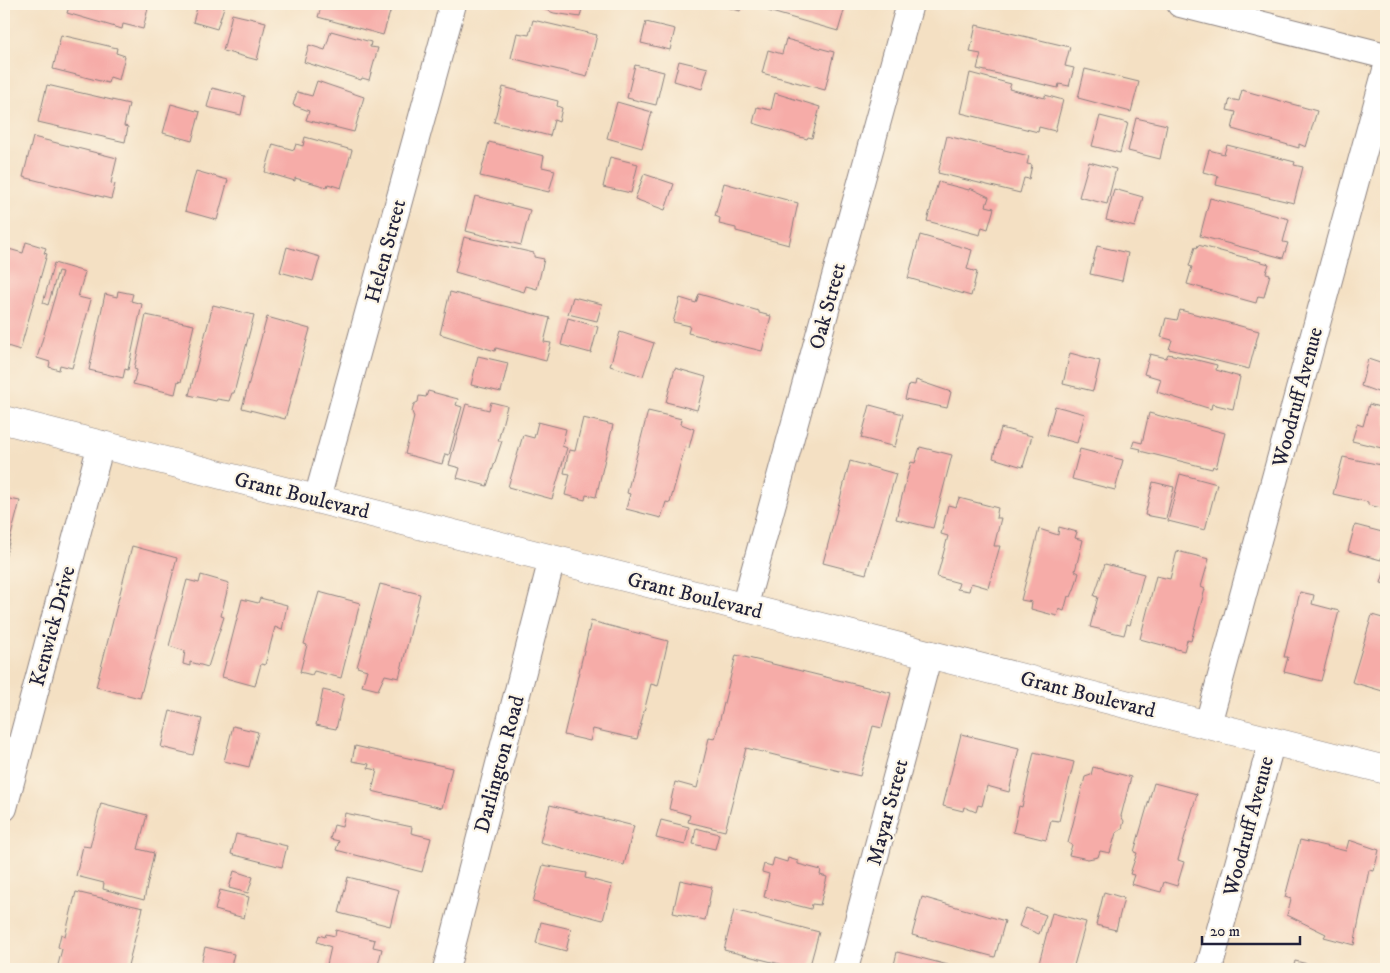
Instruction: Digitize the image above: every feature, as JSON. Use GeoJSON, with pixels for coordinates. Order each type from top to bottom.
{"type":"FeatureCollection","features":[{"type":"Feature","properties":{"kind":"street","name":"Helen Street"},"geometry":{"type":"LineString","coordinates":[[317,499],[453,4]]}},
{"type":"Feature","properties":{"kind":"street","name":"Oak Street"},"geometry":{"type":"LineString","coordinates":[[744,608],[910,4]]}},
{"type":"Feature","properties":{"kind":"street"},"geometry":{"type":"LineString","coordinates":[[1180,4],[1386,56]]}},
{"type":"Feature","properties":{"kind":"street","name":"Woodruff Avenue"},"geometry":{"type":"LineString","coordinates":[[1208,724],[1386,70]]}},
{"type":"Feature","properties":{"kind":"street","name":"Grant Boulevard"},"geometry":{"type":"LineString","coordinates":[[4,420],[1386,770]]}},
{"type":"Feature","properties":{"kind":"street","name":"Kenwick Drive"},"geometry":{"type":"LineString","coordinates":[[4,808],[100,444]]}},
{"type":"Feature","properties":{"kind":"street","name":"Darlington Road"},"geometry":{"type":"LineString","coordinates":[[446,969],[552,559]]}},
{"type":"Feature","properties":{"kind":"street","name":"Mayar Street"},"geometry":{"type":"LineString","coordinates":[[845,969],[929,654]]}},
{"type":"Feature","properties":{"kind":"street","name":"Woodruff Avenue"},"geometry":{"type":"LineString","coordinates":[[1209,969],[1272,741]]}},
{"type":"Feature","properties":{"kind":"building"},"geometry":{"type":"Polygon","coordinates":[[[70,4],[149,4],[143,29],[123,24],[122,29],[67,13],[70,4]]]}},
{"type":"Feature","properties":{"kind":"building"},"geometry":{"type":"Polygon","coordinates":[[[198,4],[225,4],[217,29],[193,22],[198,4]]]}},
{"type":"Feature","properties":{"kind":"building"},"geometry":{"type":"Polygon","coordinates":[[[322,4],[397,4],[395,11],[391,9],[383,35],[318,17],[322,4]]]}},
{"type":"Feature","properties":{"kind":"building"},"geometry":{"type":"Polygon","coordinates":[[[539,4],[583,4],[580,17],[554,13],[538,7],[539,4]]]}},
{"type":"Feature","properties":{"kind":"building"},"geometry":{"type":"Polygon","coordinates":[[[717,4],[742,4],[740,11],[717,4]]]}},
{"type":"Feature","properties":{"kind":"building"},"geometry":{"type":"Polygon","coordinates":[[[770,4],[846,4],[838,31],[768,11],[770,4]]]}},
{"type":"Feature","properties":{"kind":"building"},"geometry":{"type":"Polygon","coordinates":[[[232,14],[266,22],[257,60],[223,51],[232,14]]]}},
{"type":"Feature","properties":{"kind":"building"},"geometry":{"type":"Polygon","coordinates":[[[533,20],[597,35],[587,77],[511,58],[517,33],[529,35],[533,20]]]}},
{"type":"Feature","properties":{"kind":"building"},"geometry":{"type":"Polygon","coordinates":[[[646,22],[675,29],[670,50],[641,43],[646,22]]]}},
{"type":"Feature","properties":{"kind":"building"},"geometry":{"type":"Polygon","coordinates":[[[976,25],[1070,47],[1065,66],[1074,68],[1069,86],[1059,84],[1058,88],[977,69],[981,54],[970,52],[976,25]]]}},
{"type":"Feature","properties":{"kind":"building"},"geometry":{"type":"Polygon","coordinates":[[[331,31],[371,42],[370,47],[378,48],[369,80],[362,78],[361,80],[304,62],[309,45],[325,50],[331,31]]]}},
{"type":"Feature","properties":{"kind":"building"},"geometry":{"type":"Polygon","coordinates":[[[61,35],[117,48],[116,53],[125,56],[119,80],[110,77],[108,83],[53,69],[61,35]]]}},
{"type":"Feature","properties":{"kind":"building"},"geometry":{"type":"Polygon","coordinates":[[[786,39],[834,52],[825,90],[762,73],[768,50],[782,54],[786,39]]]}},
{"type":"Feature","properties":{"kind":"building"},"geometry":{"type":"Polygon","coordinates":[[[679,61],[708,68],[702,89],[674,81],[679,61]]]}},
{"type":"Feature","properties":{"kind":"building"},"geometry":{"type":"Polygon","coordinates":[[[635,65],[664,72],[656,105],[627,98],[635,65]]]}},
{"type":"Feature","properties":{"kind":"building"},"geometry":{"type":"Polygon","coordinates":[[[1085,69],[1139,82],[1131,112],[1078,98],[1085,69]]]}},
{"type":"Feature","properties":{"kind":"building"},"geometry":{"type":"Polygon","coordinates":[[[970,73],[1011,84],[1009,89],[1045,98],[1045,95],[1063,100],[1055,131],[1039,127],[1038,132],[961,113],[970,73]]]}},
{"type":"Feature","properties":{"kind":"building"},"geometry":{"type":"Polygon","coordinates":[[[317,81],[364,97],[354,132],[306,120],[309,111],[293,105],[297,92],[312,96],[317,81]]]}},
{"type":"Feature","properties":{"kind":"building"},"geometry":{"type":"Polygon","coordinates":[[[47,85],[129,104],[124,126],[128,127],[125,142],[38,122],[47,85]]]}},
{"type":"Feature","properties":{"kind":"building"},"geometry":{"type":"Polygon","coordinates":[[[503,87],[558,101],[557,106],[562,108],[559,122],[554,120],[550,136],[494,122],[503,87]]]}},
{"type":"Feature","properties":{"kind":"building"},"geometry":{"type":"Polygon","coordinates":[[[212,88],[245,96],[241,115],[207,107],[212,88]]]}},
{"type":"Feature","properties":{"kind":"building"},"geometry":{"type":"Polygon","coordinates":[[[1242,90],[1317,111],[1306,147],[1299,144],[1299,148],[1232,129],[1236,112],[1227,110],[1230,99],[1239,101],[1242,90]]]}},
{"type":"Feature","properties":{"kind":"building"},"geometry":{"type":"Polygon","coordinates":[[[775,93],[820,107],[812,138],[808,137],[807,139],[753,123],[757,107],[771,110],[775,93]]]}},
{"type":"Feature","properties":{"kind":"building"},"geometry":{"type":"Polygon","coordinates":[[[617,102],[652,112],[642,148],[607,138],[617,102]]]}},
{"type":"Feature","properties":{"kind":"building"},"geometry":{"type":"Polygon","coordinates":[[[171,104],[200,112],[192,141],[163,133],[171,104]]]}},
{"type":"Feature","properties":{"kind":"building"},"geometry":{"type":"Polygon","coordinates":[[[1100,116],[1128,123],[1120,153],[1092,146],[1100,116]]]}},
{"type":"Feature","properties":{"kind":"building"},"geometry":{"type":"Polygon","coordinates":[[[1136,118],[1167,125],[1160,159],[1128,151],[1136,118]]]}},
{"type":"Feature","properties":{"kind":"building"},"geometry":{"type":"Polygon","coordinates":[[[947,136],[1029,156],[1027,164],[1032,165],[1029,179],[1024,178],[1020,193],[938,173],[947,136]]]}},
{"type":"Feature","properties":{"kind":"building"},"geometry":{"type":"Polygon","coordinates":[[[33,137],[117,158],[111,183],[115,184],[111,199],[23,177],[33,137]]]}},
{"type":"Feature","properties":{"kind":"building"},"geometry":{"type":"Polygon","coordinates":[[[305,137],[352,150],[341,188],[328,184],[327,187],[295,178],[295,181],[265,172],[273,144],[294,150],[296,144],[303,146],[305,137]]]}},
{"type":"Feature","properties":{"kind":"building"},"geometry":{"type":"Polygon","coordinates":[[[489,142],[544,156],[542,167],[555,170],[549,192],[480,176],[489,142]]]}},
{"type":"Feature","properties":{"kind":"building"},"geometry":{"type":"Polygon","coordinates":[[[1227,145],[1295,162],[1294,165],[1303,167],[1294,203],[1216,185],[1218,176],[1203,172],[1209,150],[1224,154],[1227,145]]]}},
{"type":"Feature","properties":{"kind":"building"},"geometry":{"type":"Polygon","coordinates":[[[610,157],[638,164],[631,193],[603,187],[610,157]]]}},
{"type":"Feature","properties":{"kind":"building"},"geometry":{"type":"Polygon","coordinates":[[[1089,162],[1116,169],[1107,204],[1079,197],[1089,162]]]}},
{"type":"Feature","properties":{"kind":"building"},"geometry":{"type":"Polygon","coordinates":[[[196,171],[228,180],[217,220],[185,211],[196,171]]]}},
{"type":"Feature","properties":{"kind":"building"},"geometry":{"type":"Polygon","coordinates":[[[644,174],[674,184],[665,210],[635,199],[644,174]]]}},
{"type":"Feature","properties":{"kind":"building"},"geometry":{"type":"Polygon","coordinates":[[[938,182],[969,190],[970,188],[989,197],[986,206],[994,208],[988,229],[982,227],[980,235],[927,221],[938,182]]]}},
{"type":"Feature","properties":{"kind":"building"},"geometry":{"type":"Polygon","coordinates":[[[724,183],[798,203],[789,245],[736,231],[736,228],[719,224],[720,218],[715,216],[724,183]]]}},
{"type":"Feature","properties":{"kind":"building"},"geometry":{"type":"Polygon","coordinates":[[[1114,189],[1143,197],[1135,227],[1106,220],[1114,189]]]}},
{"type":"Feature","properties":{"kind":"building"},"geometry":{"type":"Polygon","coordinates":[[[475,196],[530,210],[521,245],[466,231],[475,196]]]}},
{"type":"Feature","properties":{"kind":"building"},"geometry":{"type":"Polygon","coordinates":[[[1210,198],[1289,219],[1283,242],[1288,243],[1283,258],[1200,236],[1210,198]]]}},
{"type":"Feature","properties":{"kind":"building"},"geometry":{"type":"Polygon","coordinates":[[[920,235],[972,250],[967,269],[977,272],[971,296],[908,278],[920,235]]]}},
{"type":"Feature","properties":{"kind":"building"},"geometry":{"type":"Polygon","coordinates":[[[464,237],[534,253],[534,257],[544,259],[537,289],[526,286],[524,292],[455,272],[464,237]]]}},
{"type":"Feature","properties":{"kind":"building"},"geometry":{"type":"Polygon","coordinates":[[[26,242],[46,248],[44,253],[47,254],[20,350],[4,345],[4,253],[5,248],[23,253],[26,242]]]}},
{"type":"Feature","properties":{"kind":"building"},"geometry":{"type":"Polygon","coordinates":[[[1198,245],[1269,264],[1266,273],[1270,274],[1264,297],[1258,296],[1256,303],[1187,284],[1192,267],[1189,266],[1195,247],[1197,248],[1198,245]]]}},
{"type":"Feature","properties":{"kind":"building"},"geometry":{"type":"Polygon","coordinates":[[[1097,246],[1128,253],[1122,281],[1090,274],[1097,246]]]}},
{"type":"Feature","properties":{"kind":"building"},"geometry":{"type":"Polygon","coordinates":[[[287,247],[320,257],[313,281],[280,272],[287,247]]]}},
{"type":"Feature","properties":{"kind":"building"},"geometry":{"type":"Polygon","coordinates":[[[54,263],[85,272],[78,297],[91,300],[72,368],[60,365],[59,370],[49,367],[50,362],[37,358],[62,272],[58,271],[48,305],[43,303],[54,263]]]}},
{"type":"Feature","properties":{"kind":"building"},"geometry":{"type":"Polygon","coordinates":[[[118,291],[133,294],[131,301],[142,304],[128,370],[125,369],[123,378],[89,370],[105,294],[117,297],[118,291]]]}},
{"type":"Feature","properties":{"kind":"building"},"geometry":{"type":"Polygon","coordinates":[[[450,292],[550,318],[544,342],[551,343],[546,361],[496,348],[495,351],[440,334],[450,292]]]}},
{"type":"Feature","properties":{"kind":"building"},"geometry":{"type":"Polygon","coordinates":[[[699,294],[771,316],[762,351],[688,333],[690,326],[673,322],[680,298],[696,303],[699,294]]]}},
{"type":"Feature","properties":{"kind":"building"},"geometry":{"type":"Polygon","coordinates":[[[573,297],[602,304],[597,321],[568,314],[573,297]]]}},
{"type":"Feature","properties":{"kind":"building"},"geometry":{"type":"Polygon","coordinates":[[[213,305],[254,315],[234,393],[232,393],[229,401],[217,399],[216,401],[189,395],[213,305]]]}},
{"type":"Feature","properties":{"kind":"building"},"geometry":{"type":"Polygon","coordinates":[[[1180,310],[1259,331],[1249,369],[1169,349],[1172,340],[1161,337],[1166,318],[1177,320],[1180,310]]]}},
{"type":"Feature","properties":{"kind":"building"},"geometry":{"type":"Polygon","coordinates":[[[146,315],[194,325],[181,382],[178,381],[175,394],[133,384],[137,370],[134,369],[146,315]]]}},
{"type":"Feature","properties":{"kind":"building"},"geometry":{"type":"Polygon","coordinates":[[[267,317],[310,329],[285,419],[242,408],[267,317]]]}},
{"type":"Feature","properties":{"kind":"building"},"geometry":{"type":"Polygon","coordinates":[[[568,318],[598,327],[591,353],[561,345],[568,318]]]}},
{"type":"Feature","properties":{"kind":"building"},"geometry":{"type":"Polygon","coordinates":[[[620,332],[654,343],[643,376],[610,366],[620,332]]]}},
{"type":"Feature","properties":{"kind":"building"},"geometry":{"type":"Polygon","coordinates":[[[1070,353],[1100,361],[1093,391],[1063,384],[1070,353]]]}},
{"type":"Feature","properties":{"kind":"building"},"geometry":{"type":"Polygon","coordinates":[[[1383,353],[1386,354],[1386,395],[1361,386],[1368,359],[1380,363],[1383,353]]]}},
{"type":"Feature","properties":{"kind":"building"},"geometry":{"type":"Polygon","coordinates":[[[1150,354],[1166,358],[1168,354],[1217,365],[1216,370],[1240,377],[1233,409],[1212,404],[1211,409],[1157,392],[1161,379],[1144,374],[1150,354]]]}},
{"type":"Feature","properties":{"kind":"building"},"geometry":{"type":"Polygon","coordinates":[[[478,356],[508,363],[501,392],[471,385],[478,356]]]}},
{"type":"Feature","properties":{"kind":"building"},"geometry":{"type":"Polygon","coordinates":[[[675,368],[706,377],[697,410],[666,402],[675,368]]]}},
{"type":"Feature","properties":{"kind":"building"},"geometry":{"type":"Polygon","coordinates":[[[916,380],[951,392],[947,408],[905,399],[909,384],[915,385],[916,380]]]}},
{"type":"Feature","properties":{"kind":"building"},"geometry":{"type":"Polygon","coordinates":[[[428,391],[458,399],[456,405],[462,407],[449,455],[445,454],[442,464],[405,454],[414,417],[412,412],[414,404],[418,402],[419,396],[426,397],[428,391]]]}},
{"type":"Feature","properties":{"kind":"building"},"geometry":{"type":"Polygon","coordinates":[[[491,402],[507,406],[498,441],[502,441],[487,486],[457,478],[460,468],[449,465],[466,404],[489,410],[491,402]]]}},
{"type":"Feature","properties":{"kind":"building"},"geometry":{"type":"Polygon","coordinates":[[[1369,404],[1386,409],[1386,449],[1352,441],[1357,424],[1363,426],[1369,404]]]}},
{"type":"Feature","properties":{"kind":"building"},"geometry":{"type":"Polygon","coordinates":[[[870,405],[903,414],[895,447],[861,438],[870,405]]]}},
{"type":"Feature","properties":{"kind":"building"},"geometry":{"type":"Polygon","coordinates":[[[1055,406],[1085,414],[1077,443],[1047,435],[1055,406]]]}},
{"type":"Feature","properties":{"kind":"building"},"geometry":{"type":"Polygon","coordinates":[[[648,411],[682,419],[681,424],[694,429],[689,448],[685,447],[670,503],[666,502],[661,518],[626,509],[630,494],[627,493],[648,411]]]}},
{"type":"Feature","properties":{"kind":"building"},"geometry":{"type":"Polygon","coordinates":[[[1149,413],[1225,433],[1216,468],[1213,466],[1212,469],[1140,451],[1141,449],[1132,447],[1134,441],[1142,443],[1149,413]]]}},
{"type":"Feature","properties":{"kind":"building"},"geometry":{"type":"Polygon","coordinates":[[[583,418],[613,425],[596,497],[586,495],[585,500],[565,495],[570,474],[564,473],[569,450],[575,451],[583,418]]]}},
{"type":"Feature","properties":{"kind":"building"},"geometry":{"type":"Polygon","coordinates":[[[538,422],[566,429],[562,446],[567,448],[552,499],[508,487],[523,435],[534,438],[538,422]]]}},
{"type":"Feature","properties":{"kind":"building"},"geometry":{"type":"Polygon","coordinates":[[[1001,428],[1032,436],[1023,467],[993,458],[1001,428]]]}},
{"type":"Feature","properties":{"kind":"building"},"geometry":{"type":"Polygon","coordinates":[[[920,447],[952,455],[933,528],[896,519],[911,462],[915,463],[920,447]]]}},
{"type":"Feature","properties":{"kind":"building"},"geometry":{"type":"Polygon","coordinates":[[[1080,449],[1123,460],[1115,490],[1072,479],[1080,449]]]}},
{"type":"Feature","properties":{"kind":"building"},"geometry":{"type":"Polygon","coordinates":[[[1343,457],[1386,466],[1386,509],[1368,505],[1368,502],[1333,494],[1343,457]]]}},
{"type":"Feature","properties":{"kind":"building"},"geometry":{"type":"Polygon","coordinates":[[[850,461],[896,474],[866,574],[823,563],[850,461]]]}},
{"type":"Feature","properties":{"kind":"building"},"geometry":{"type":"Polygon","coordinates":[[[1180,474],[1217,484],[1205,530],[1168,521],[1180,474]]]}},
{"type":"Feature","properties":{"kind":"building"},"geometry":{"type":"Polygon","coordinates":[[[1153,482],[1174,487],[1166,519],[1145,515],[1153,482]]]}},
{"type":"Feature","properties":{"kind":"building"},"geometry":{"type":"Polygon","coordinates":[[[4,498],[20,501],[4,562],[4,498]]]}},
{"type":"Feature","properties":{"kind":"building"},"geometry":{"type":"Polygon","coordinates":[[[959,498],[998,508],[996,518],[1001,518],[994,546],[1000,546],[988,588],[971,583],[969,591],[957,589],[959,583],[937,577],[948,536],[941,534],[948,505],[956,507],[959,498]]]}},
{"type":"Feature","properties":{"kind":"building"},"geometry":{"type":"Polygon","coordinates":[[[1355,525],[1386,533],[1381,560],[1348,551],[1355,525]]]}},
{"type":"Feature","properties":{"kind":"building"},"geometry":{"type":"Polygon","coordinates":[[[1059,527],[1077,532],[1075,538],[1083,540],[1075,571],[1079,573],[1075,587],[1071,597],[1068,596],[1064,611],[1059,609],[1057,616],[1031,609],[1032,602],[1021,600],[1039,529],[1058,535],[1059,527]]]}},
{"type":"Feature","properties":{"kind":"building"},"geometry":{"type":"Polygon","coordinates":[[[132,546],[177,558],[140,698],[96,687],[132,546]]]}},
{"type":"Feature","properties":{"kind":"building"},"geometry":{"type":"Polygon","coordinates":[[[1177,551],[1209,559],[1201,587],[1205,589],[1191,641],[1187,640],[1184,651],[1140,639],[1156,576],[1170,579],[1177,551]]]}},
{"type":"Feature","properties":{"kind":"building"},"geometry":{"type":"Polygon","coordinates":[[[1105,564],[1144,574],[1130,625],[1127,624],[1124,635],[1090,627],[1098,597],[1094,596],[1105,564]]]}},
{"type":"Feature","properties":{"kind":"building"},"geometry":{"type":"Polygon","coordinates":[[[1386,566],[1386,584],[1381,583],[1386,566]]]}},
{"type":"Feature","properties":{"kind":"building"},"geometry":{"type":"Polygon","coordinates":[[[201,575],[229,583],[221,616],[224,617],[208,667],[190,662],[190,666],[183,664],[185,651],[169,646],[187,580],[199,583],[201,575]]]}},
{"type":"Feature","properties":{"kind":"building"},"geometry":{"type":"Polygon","coordinates":[[[380,584],[420,594],[399,678],[385,675],[378,690],[362,686],[367,670],[357,667],[380,584]]]}},
{"type":"Feature","properties":{"kind":"building"},"geometry":{"type":"Polygon","coordinates":[[[319,592],[360,603],[341,678],[314,671],[312,675],[300,672],[307,645],[304,644],[319,592]]]}},
{"type":"Feature","properties":{"kind":"building"},"geometry":{"type":"Polygon","coordinates":[[[1300,592],[1314,595],[1312,604],[1339,611],[1321,681],[1284,672],[1288,657],[1284,657],[1300,592]]]}},
{"type":"Feature","properties":{"kind":"building"},"geometry":{"type":"Polygon","coordinates":[[[260,598],[287,605],[282,630],[275,627],[265,665],[261,664],[255,686],[222,677],[242,599],[258,603],[260,598]]]}},
{"type":"Feature","properties":{"kind":"building"},"geometry":{"type":"Polygon","coordinates":[[[1372,615],[1386,619],[1386,692],[1352,682],[1372,615]]]}},
{"type":"Feature","properties":{"kind":"building"},"geometry":{"type":"Polygon","coordinates":[[[591,621],[668,641],[658,686],[651,684],[637,739],[593,729],[590,741],[564,735],[591,621]]]}},
{"type":"Feature","properties":{"kind":"building"},"geometry":{"type":"Polygon","coordinates":[[[736,655],[891,693],[882,728],[873,726],[860,776],[746,748],[725,831],[688,822],[690,815],[669,809],[675,782],[697,788],[709,738],[715,739],[736,655]]]}},
{"type":"Feature","properties":{"kind":"building"},"geometry":{"type":"Polygon","coordinates":[[[323,690],[344,695],[336,729],[316,725],[323,690]]]}},
{"type":"Feature","properties":{"kind":"building"},"geometry":{"type":"Polygon","coordinates":[[[170,711],[202,719],[193,755],[161,747],[170,711]]]}},
{"type":"Feature","properties":{"kind":"building"},"geometry":{"type":"Polygon","coordinates":[[[233,726],[258,732],[249,767],[224,761],[233,726]]]}},
{"type":"Feature","properties":{"kind":"building"},"geometry":{"type":"Polygon","coordinates":[[[961,734],[1019,748],[1009,792],[987,786],[982,806],[978,805],[976,812],[964,807],[963,811],[943,806],[961,734]]]}},
{"type":"Feature","properties":{"kind":"building"},"geometry":{"type":"Polygon","coordinates":[[[355,746],[452,768],[442,808],[372,791],[377,770],[368,768],[369,764],[352,761],[355,746]]]}},
{"type":"Feature","properties":{"kind":"building"},"geometry":{"type":"Polygon","coordinates":[[[1034,752],[1074,762],[1059,821],[1051,820],[1046,840],[1013,832],[1019,806],[1022,807],[1034,752]]]}},
{"type":"Feature","properties":{"kind":"building"},"geometry":{"type":"Polygon","coordinates":[[[1093,767],[1131,777],[1121,816],[1124,821],[1122,829],[1116,833],[1110,853],[1100,851],[1098,857],[1088,859],[1069,855],[1072,845],[1068,843],[1085,777],[1091,775],[1093,767]]]}},
{"type":"Feature","properties":{"kind":"building"},"geometry":{"type":"Polygon","coordinates":[[[1154,783],[1197,794],[1178,860],[1184,862],[1177,886],[1164,882],[1161,892],[1131,884],[1134,875],[1130,874],[1137,853],[1134,852],[1154,783]]]}},
{"type":"Feature","properties":{"kind":"building"},"geometry":{"type":"Polygon","coordinates":[[[101,803],[147,815],[138,849],[154,853],[144,900],[103,889],[104,883],[76,876],[83,846],[90,847],[101,803]]]}},
{"type":"Feature","properties":{"kind":"building"},"geometry":{"type":"Polygon","coordinates":[[[550,805],[634,826],[624,865],[540,842],[550,805]]]}},
{"type":"Feature","properties":{"kind":"building"},"geometry":{"type":"Polygon","coordinates":[[[345,813],[412,827],[411,833],[431,838],[422,872],[336,850],[339,841],[330,839],[334,825],[342,827],[345,813]]]}},
{"type":"Feature","properties":{"kind":"building"},"geometry":{"type":"Polygon","coordinates":[[[661,820],[689,827],[685,845],[656,838],[661,820]]]}},
{"type":"Feature","properties":{"kind":"building"},"geometry":{"type":"Polygon","coordinates":[[[696,828],[719,834],[715,849],[693,844],[696,828]]]}},
{"type":"Feature","properties":{"kind":"building"},"geometry":{"type":"Polygon","coordinates":[[[236,834],[287,846],[282,867],[231,854],[236,834]]]}},
{"type":"Feature","properties":{"kind":"building"},"geometry":{"type":"Polygon","coordinates":[[[1300,840],[1346,851],[1349,840],[1379,850],[1374,871],[1369,870],[1354,945],[1324,937],[1326,934],[1287,915],[1291,899],[1285,897],[1300,840]]]}},
{"type":"Feature","properties":{"kind":"building"},"geometry":{"type":"Polygon","coordinates":[[[774,858],[787,862],[788,858],[798,861],[798,864],[821,870],[820,875],[827,877],[820,905],[812,904],[811,909],[764,897],[769,874],[762,872],[764,864],[772,866],[774,858]]]}},
{"type":"Feature","properties":{"kind":"building"},"geometry":{"type":"Polygon","coordinates":[[[543,865],[586,873],[585,878],[612,885],[603,920],[533,902],[543,865]]]}},
{"type":"Feature","properties":{"kind":"building"},"geometry":{"type":"Polygon","coordinates":[[[234,871],[253,877],[248,893],[229,888],[234,871]]]}},
{"type":"Feature","properties":{"kind":"building"},"geometry":{"type":"Polygon","coordinates":[[[348,877],[399,890],[390,926],[339,913],[348,877]]]}},
{"type":"Feature","properties":{"kind":"building"},"geometry":{"type":"Polygon","coordinates":[[[680,880],[712,887],[705,920],[673,913],[680,880]]]}},
{"type":"Feature","properties":{"kind":"building"},"geometry":{"type":"Polygon","coordinates":[[[220,890],[249,897],[244,918],[215,910],[220,890]]]}},
{"type":"Feature","properties":{"kind":"building"},"geometry":{"type":"Polygon","coordinates":[[[76,892],[143,908],[127,969],[57,969],[62,949],[58,947],[61,934],[65,936],[76,892]]]}},
{"type":"Feature","properties":{"kind":"building"},"geometry":{"type":"Polygon","coordinates":[[[1104,892],[1124,898],[1116,930],[1096,925],[1104,892]]]}},
{"type":"Feature","properties":{"kind":"building"},"geometry":{"type":"Polygon","coordinates":[[[922,897],[1005,921],[995,957],[912,935],[922,897]]]}},
{"type":"Feature","properties":{"kind":"building"},"geometry":{"type":"Polygon","coordinates":[[[1026,908],[1046,915],[1039,934],[1019,926],[1026,908]]]}},
{"type":"Feature","properties":{"kind":"building"},"geometry":{"type":"Polygon","coordinates":[[[734,910],[819,932],[809,969],[800,969],[724,950],[734,910]]]}},
{"type":"Feature","properties":{"kind":"building"},"geometry":{"type":"Polygon","coordinates":[[[1052,913],[1086,922],[1073,969],[1038,967],[1052,913]]]}},
{"type":"Feature","properties":{"kind":"building"},"geometry":{"type":"Polygon","coordinates":[[[541,922],[571,929],[566,951],[536,943],[541,922]]]}},
{"type":"Feature","properties":{"kind":"building"},"geometry":{"type":"Polygon","coordinates":[[[336,930],[375,940],[373,947],[382,949],[377,969],[326,969],[331,947],[317,942],[319,935],[325,937],[326,934],[335,936],[336,930]]]}},
{"type":"Feature","properties":{"kind":"building"},"geometry":{"type":"Polygon","coordinates":[[[205,947],[234,954],[230,969],[200,968],[205,947]]]}},
{"type":"Feature","properties":{"kind":"building"},"geometry":{"type":"Polygon","coordinates":[[[897,952],[964,969],[893,969],[897,952]]]}},
{"type":"Feature","properties":{"kind":"building"},"geometry":{"type":"Polygon","coordinates":[[[1295,961],[1316,966],[1315,969],[1293,969],[1295,961]]]}}]}
